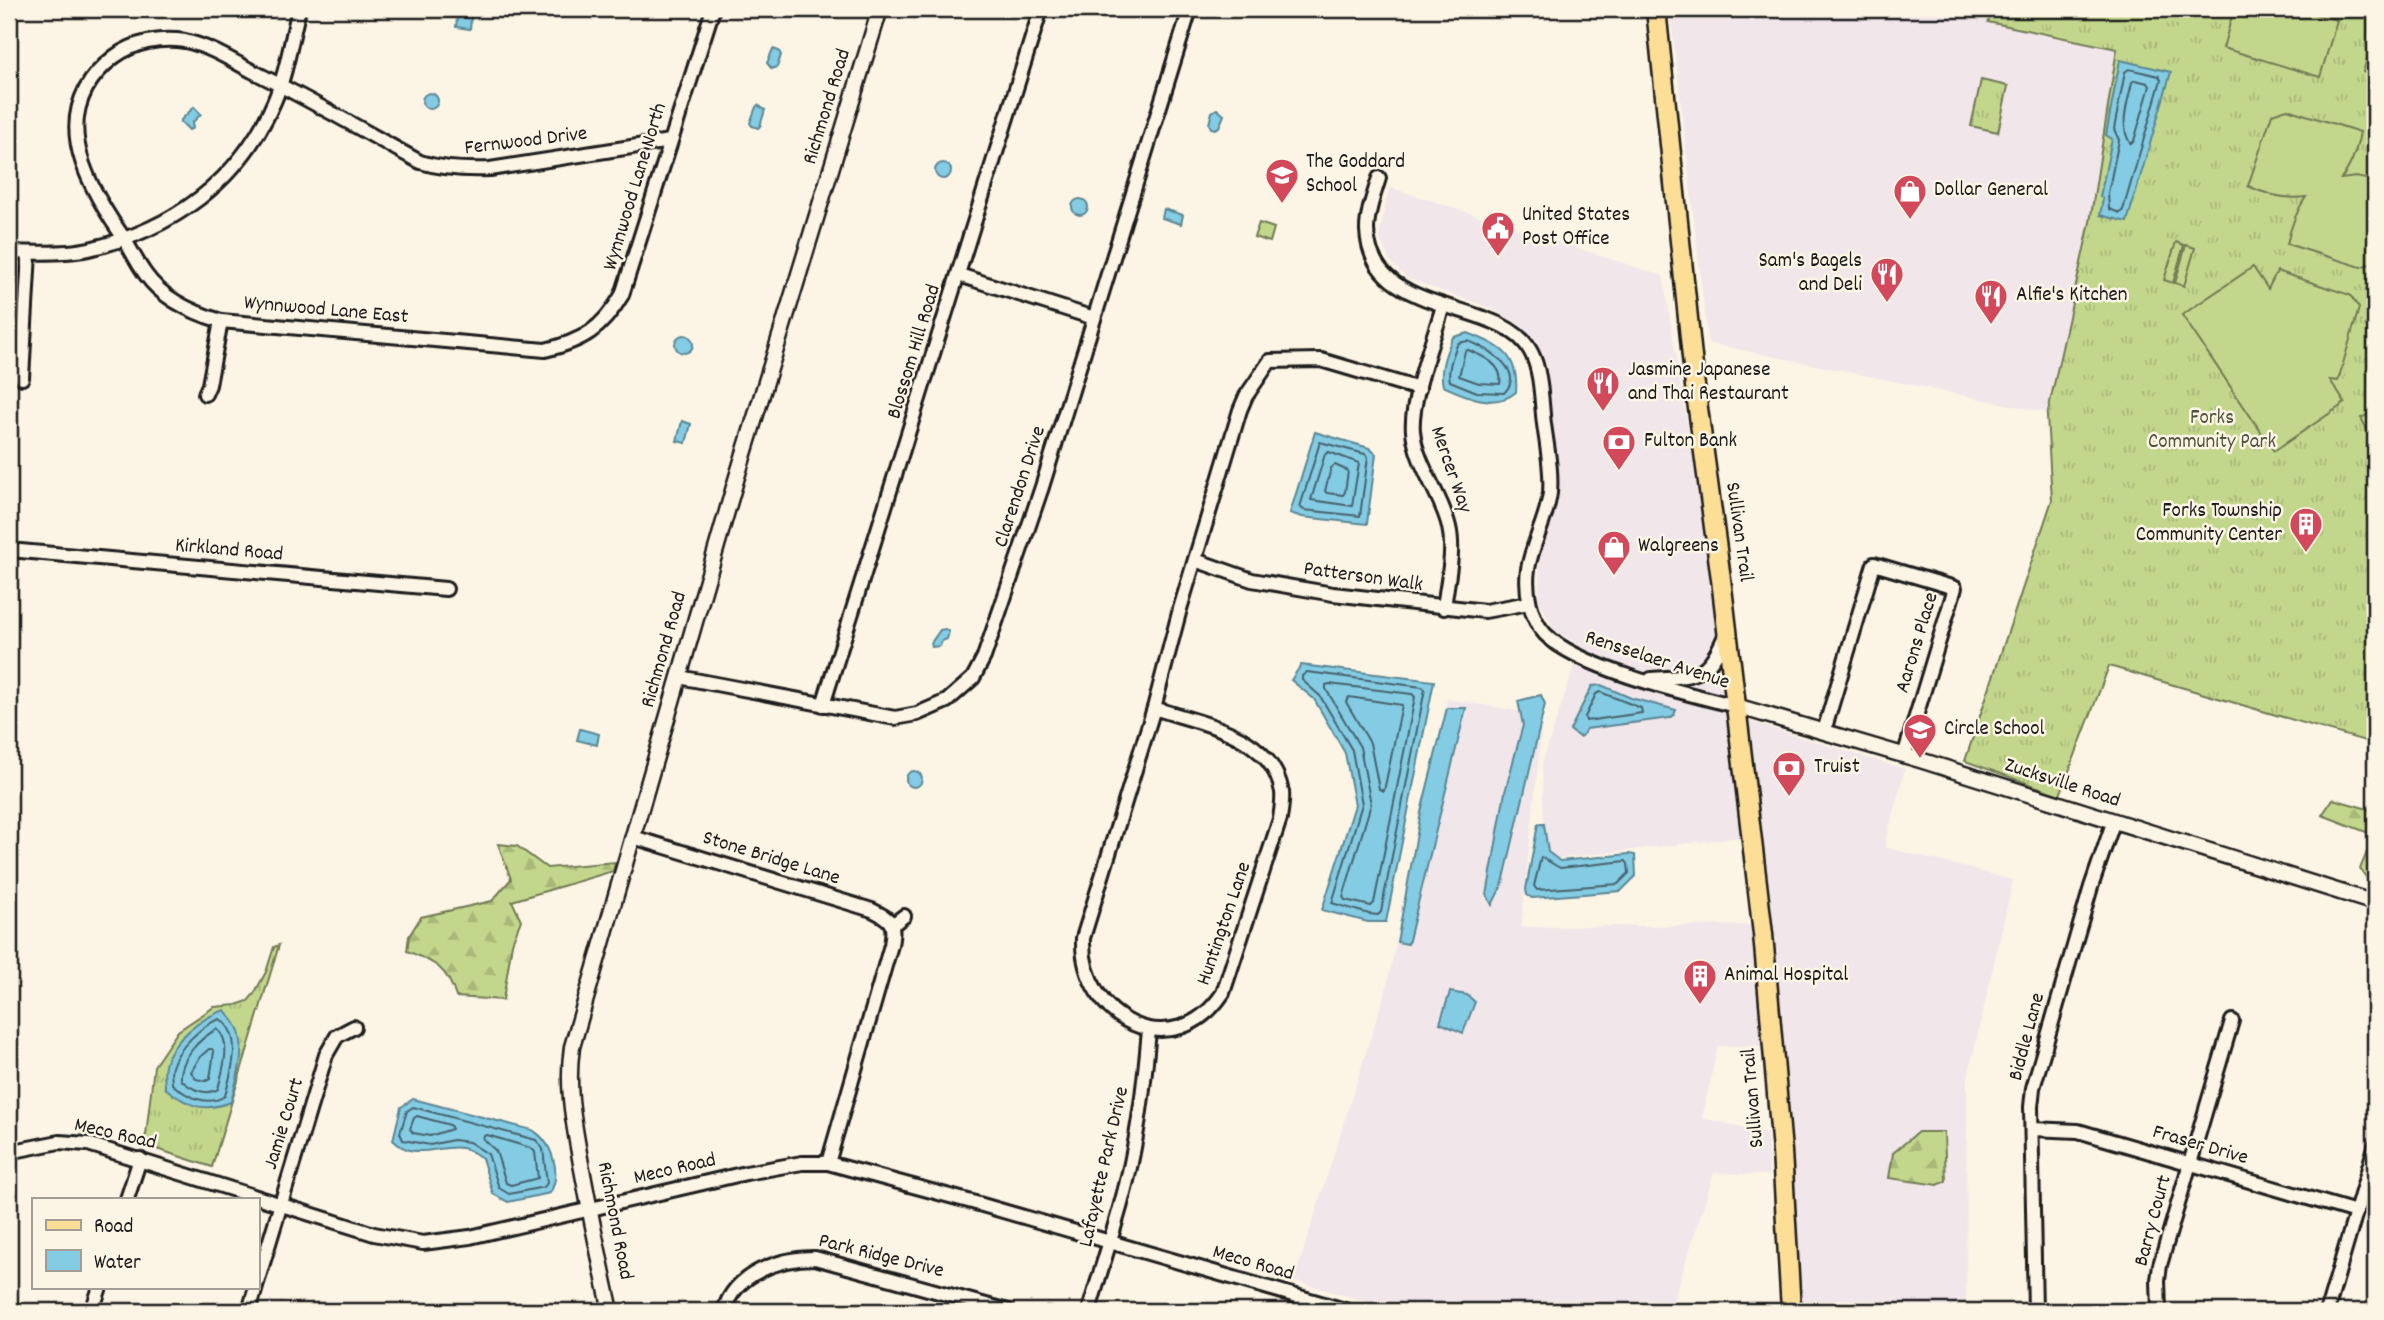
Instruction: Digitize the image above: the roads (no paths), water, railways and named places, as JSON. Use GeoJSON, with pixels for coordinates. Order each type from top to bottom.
{"type":"FeatureCollection","features":[{"type":"Feature","properties":{"kind":"main road","name":"Sullivan Trail"},"geometry":{"type":"LineString","coordinates":[[1656,9],[1695,386],[1737,706],[1763,934],[1782,1151],[1791,1311]]}},
{"type":"Feature","properties":{"kind":"street"},"geometry":{"type":"LineString","coordinates":[[9,252],[87,250],[150,230],[223,179],[264,122],[281,84],[293,44],[299,9]]}},
{"type":"Feature","properties":{"kind":"street","name":"Wynnwood Lane North"},"geometry":{"type":"LineString","coordinates":[[558,347],[576,341],[596,329],[608,318],[622,295],[713,9]]}},
{"type":"Feature","properties":{"kind":"street","name":"Richmond Road"},"geometry":{"type":"LineString","coordinates":[[611,1311],[589,1210],[570,1101],[572,1046],[738,472],[880,9]]}},
{"type":"Feature","properties":{"kind":"street","name":"Blossom Hill Road"},"geometry":{"type":"LineString","coordinates":[[824,705],[1041,9]]}},
{"type":"Feature","properties":{"kind":"street","name":"Clarendon Drive"},"geometry":{"type":"LineString","coordinates":[[679,677],[895,718],[932,709],[947,701],[973,678],[984,657],[1042,487],[1190,9]]}},
{"type":"Feature","properties":{"kind":"street"},"geometry":{"type":"LineString","coordinates":[[124,238],[107,214],[88,178],[76,138],[78,111],[87,87],[108,62],[133,46],[147,42],[186,41],[281,84]]}},
{"type":"Feature","properties":{"kind":"street","name":"Fernwood Drive"},"geometry":{"type":"LineString","coordinates":[[281,84],[420,162],[438,167],[490,169],[670,141]]}},
{"type":"Feature","properties":{"kind":"street","name":"Rensselaer Avenue"},"geometry":{"type":"LineString","coordinates":[[1379,178],[1367,229],[1373,255],[1379,265],[1404,289],[1443,306],[1499,324],[1526,344],[1532,354],[1539,378],[1550,462],[1550,493],[1528,570],[1529,603],[1544,632],[1566,651],[1644,680],[1737,706]]}},
{"type":"Feature","properties":{"kind":"street","name":"Wynnwood Lane East"},"geometry":{"type":"LineString","coordinates":[[124,238],[154,284],[192,311],[221,321],[530,350],[558,347]]}},
{"type":"Feature","properties":{"kind":"street"},"geometry":{"type":"LineString","coordinates":[[22,378],[29,253]]}},
{"type":"Feature","properties":{"kind":"street"},"geometry":{"type":"LineString","coordinates":[[959,275],[1094,318]]}},
{"type":"Feature","properties":{"kind":"street","name":"Mercer Way"},"geometry":{"type":"LineString","coordinates":[[1443,306],[1419,389],[1413,431],[1449,525],[1451,540],[1444,608]]}},
{"type":"Feature","properties":{"kind":"street"},"geometry":{"type":"LineString","coordinates":[[205,394],[221,321]]}},
{"type":"Feature","properties":{"kind":"street"},"geometry":{"type":"LineString","coordinates":[[1149,1030],[1129,1022],[1112,1010],[1097,994],[1087,975],[1083,938],[1154,708],[1245,396],[1269,362],[1321,360],[1419,389]]}},
{"type":"Feature","properties":{"kind":"street","name":"Kirkland Road"},"geometry":{"type":"LineString","coordinates":[[9,550],[446,590]]}},
{"type":"Feature","properties":{"kind":"street","name":"Patterson Walk"},"geometry":{"type":"LineString","coordinates":[[1195,560],[1274,585],[1444,608],[1485,611],[1529,603]]}},
{"type":"Feature","properties":{"kind":"street","name":"Aarons Place"},"geometry":{"type":"LineString","coordinates":[[1824,732],[1874,564],[1955,588],[1904,756]]}},
{"type":"Feature","properties":{"kind":"street"},"geometry":{"type":"LineString","coordinates":[[1644,680],[1687,676],[1705,669],[1716,656],[1727,629]]}},
{"type":"Feature","properties":{"kind":"street","name":"Zucksville Road"},"geometry":{"type":"LineString","coordinates":[[1737,706],[2375,903]]}},
{"type":"Feature","properties":{"kind":"street","name":"Huntington Lane"},"geometry":{"type":"LineString","coordinates":[[1149,1030],[1163,1030],[1191,1023],[1204,1015],[1223,993],[1280,819],[1282,794],[1276,772],[1263,754],[1250,743],[1235,735],[1154,708]]}},
{"type":"Feature","properties":{"kind":"street","name":"Biddle Lane"},"geometry":{"type":"LineString","coordinates":[[2035,1311],[2033,1088],[2091,887],[2113,823]]}},
{"type":"Feature","properties":{"kind":"street","name":"Stone Bridge Lane"},"geometry":{"type":"LineString","coordinates":[[633,836],[872,910],[890,920],[892,925]]}},
{"type":"Feature","properties":{"kind":"street"},"geometry":{"type":"LineString","coordinates":[[828,1163],[891,945],[894,930],[892,925],[904,916]]}},
{"type":"Feature","properties":{"kind":"street","name":"Barry Court"},"geometry":{"type":"LineString","coordinates":[[2159,1311],[2160,1265],[2232,1021]]}},
{"type":"Feature","properties":{"kind":"street","name":"Jamie Court"},"geometry":{"type":"LineString","coordinates":[[259,1278],[326,1055],[337,1036],[354,1027]]}},
{"type":"Feature","properties":{"kind":"street","name":"Lafayette Park Drive"},"geometry":{"type":"LineString","coordinates":[[1089,1311],[1122,1202],[1144,1082],[1149,1030]]}},
{"type":"Feature","properties":{"kind":"street","name":"Fraser Drive"},"geometry":{"type":"LineString","coordinates":[[2032,1129],[2078,1130],[2356,1212]]}},
{"type":"Feature","properties":{"kind":"street","name":"Meco Road"},"geometry":{"type":"LineString","coordinates":[[9,1152],[59,1142],[88,1144],[374,1234],[423,1243],[470,1237],[746,1174],[802,1163],[828,1163],[1348,1311]]}},
{"type":"Feature","properties":{"kind":"street"},"geometry":{"type":"LineString","coordinates":[[2327,1311],[2375,1147]]}},
{"type":"Feature","properties":{"kind":"street"},"geometry":{"type":"LineString","coordinates":[[127,1198],[140,1159]]}},
{"type":"Feature","properties":{"kind":"street","name":"Park Ridge Drive"},"geometry":{"type":"LineString","coordinates":[[723,1311],[739,1284],[755,1273],[795,1258],[846,1265],[1008,1311]]}},
{"type":"Feature","properties":{"kind":"street"},"geometry":{"type":"LineString","coordinates":[[92,1311],[100,1288]]}},
{"type":"Feature","properties":{"kind":"street","name":"Jamie Court"},"geometry":{"type":"LineString","coordinates":[[249,1311],[256,1288]]}},
{"type":"Feature","properties":{"kind":"water"},"geometry":{"type":"Polygon","coordinates":[[[458,9],[472,10],[470,29],[456,27],[458,9]]]}},
{"type":"Feature","properties":{"kind":"water"},"geometry":{"type":"Polygon","coordinates":[[[773,49],[781,55],[777,67],[772,69],[767,63],[773,49]]]}},
{"type":"Feature","properties":{"kind":"water"},"geometry":{"type":"Polygon","coordinates":[[[2120,60],[2171,72],[2127,222],[2100,215],[2103,199],[2100,197],[2112,139],[2106,135],[2120,60]]]}},
{"type":"Feature","properties":{"kind":"water"},"geometry":{"type":"Polygon","coordinates":[[[430,93],[438,101],[430,109],[422,101],[430,93]]]}},
{"type":"Feature","properties":{"kind":"water"},"geometry":{"type":"Polygon","coordinates":[[[758,105],[765,110],[758,128],[750,123],[758,105]]]}},
{"type":"Feature","properties":{"kind":"water"},"geometry":{"type":"Polygon","coordinates":[[[194,107],[201,114],[189,130],[180,121],[194,107]]]}},
{"type":"Feature","properties":{"kind":"water"},"geometry":{"type":"Polygon","coordinates":[[[1217,109],[1224,115],[1219,127],[1215,129],[1209,124],[1212,112],[1217,109]]]}},
{"type":"Feature","properties":{"kind":"water"},"geometry":{"type":"Polygon","coordinates":[[[940,163],[946,163],[951,171],[949,177],[940,179],[935,174],[935,168],[940,163]]]}},
{"type":"Feature","properties":{"kind":"water"},"geometry":{"type":"Polygon","coordinates":[[[1080,199],[1086,201],[1086,213],[1080,215],[1074,213],[1072,207],[1074,201],[1080,199]]]}},
{"type":"Feature","properties":{"kind":"water"},"geometry":{"type":"Polygon","coordinates":[[[1164,209],[1183,215],[1181,224],[1162,218],[1164,209]]]}},
{"type":"Feature","properties":{"kind":"water"},"geometry":{"type":"Polygon","coordinates":[[[1468,333],[1498,347],[1511,360],[1516,392],[1499,400],[1489,401],[1443,386],[1443,367],[1453,337],[1468,333]]]}},
{"type":"Feature","properties":{"kind":"water"},"geometry":{"type":"Polygon","coordinates":[[[684,335],[690,338],[693,344],[690,350],[684,353],[678,350],[675,344],[678,338],[684,335]]]}},
{"type":"Feature","properties":{"kind":"water"},"geometry":{"type":"Polygon","coordinates":[[[682,421],[691,424],[686,443],[677,441],[682,421]]]}},
{"type":"Feature","properties":{"kind":"water"},"geometry":{"type":"Polygon","coordinates":[[[1315,432],[1369,448],[1376,454],[1367,524],[1302,517],[1290,513],[1315,432]]]}},
{"type":"Feature","properties":{"kind":"water"},"geometry":{"type":"Polygon","coordinates":[[[940,630],[949,632],[947,639],[942,641],[940,646],[932,647],[931,643],[940,630]]]}},
{"type":"Feature","properties":{"kind":"water"},"geometry":{"type":"Polygon","coordinates":[[[1301,665],[1434,681],[1386,922],[1368,922],[1322,910],[1355,805],[1345,753],[1314,699],[1291,680],[1301,665]]]}},
{"type":"Feature","properties":{"kind":"water"},"geometry":{"type":"Polygon","coordinates":[[[1601,685],[1631,698],[1676,710],[1670,718],[1586,729],[1579,737],[1570,730],[1592,686],[1601,685]]]}},
{"type":"Feature","properties":{"kind":"water"},"geometry":{"type":"Polygon","coordinates":[[[1541,695],[1545,704],[1503,883],[1492,905],[1487,895],[1505,792],[1523,725],[1518,701],[1541,695]]]}},
{"type":"Feature","properties":{"kind":"water"},"geometry":{"type":"Polygon","coordinates":[[[1447,708],[1466,708],[1408,944],[1397,942],[1421,812],[1447,708]]]}},
{"type":"Feature","properties":{"kind":"water"},"geometry":{"type":"Polygon","coordinates":[[[580,729],[599,734],[597,745],[577,740],[580,729]]]}},
{"type":"Feature","properties":{"kind":"water"},"geometry":{"type":"Polygon","coordinates":[[[914,771],[920,773],[920,785],[914,787],[908,785],[906,779],[908,773],[914,771]]]}},
{"type":"Feature","properties":{"kind":"water"},"geometry":{"type":"Polygon","coordinates":[[[1538,824],[1544,824],[1548,852],[1560,861],[1635,855],[1636,876],[1621,891],[1532,898],[1527,895],[1526,889],[1538,824]]]}},
{"type":"Feature","properties":{"kind":"water"},"geometry":{"type":"Polygon","coordinates":[[[1450,992],[1467,995],[1475,1002],[1463,1033],[1440,1023],[1450,992]]]}},
{"type":"Feature","properties":{"kind":"water"},"geometry":{"type":"Polygon","coordinates":[[[225,1010],[238,1029],[241,1047],[240,1066],[231,1102],[212,1107],[196,1106],[165,1088],[165,1065],[174,1047],[189,1031],[207,1018],[225,1010]]]}},
{"type":"Feature","properties":{"kind":"water"},"geometry":{"type":"Polygon","coordinates":[[[413,1099],[532,1130],[545,1142],[553,1158],[555,1176],[550,1193],[508,1202],[493,1194],[482,1158],[470,1151],[454,1147],[418,1151],[401,1146],[393,1140],[401,1107],[413,1099]]]}},
{"type":"Feature","properties":{"kind":"place","name":"The Goddard School"},"geometry":{"type":"Point","coordinates":[1282,205]}},
{"type":"Feature","properties":{"kind":"place","name":"Dollar General"},"geometry":{"type":"Point","coordinates":[1910,221]}},
{"type":"Feature","properties":{"kind":"place","name":"United States Post Office"},"geometry":{"type":"Point","coordinates":[1498,258]}},
{"type":"Feature","properties":{"kind":"place","name":"Sam's Bagels and Deli"},"geometry":{"type":"Point","coordinates":[1887,304]}},
{"type":"Feature","properties":{"kind":"place","name":"Alfie's Kitchen"},"geometry":{"type":"Point","coordinates":[1991,326]}},
{"type":"Feature","properties":{"kind":"place","name":"Jasmine Japanese and Thai Restaurant"},"geometry":{"type":"Point","coordinates":[1603,413]}},
{"type":"Feature","properties":{"kind":"place","name":"Fulton Bank"},"geometry":{"type":"Point","coordinates":[1619,472]}},
{"type":"Feature","properties":{"kind":"place","name":"Forks Township Community Center"},"geometry":{"type":"Point","coordinates":[2306,554]}},
{"type":"Feature","properties":{"kind":"place","name":"Walgreens"},"geometry":{"type":"Point","coordinates":[1614,577]}},
{"type":"Feature","properties":{"kind":"place","name":"Circle School"},"geometry":{"type":"Point","coordinates":[1920,760]}},
{"type":"Feature","properties":{"kind":"place","name":"Truist"},"geometry":{"type":"Point","coordinates":[1789,798]}},
{"type":"Feature","properties":{"kind":"place","name":"Animal Hospital"},"geometry":{"type":"Point","coordinates":[1700,1006]}},
{"type":"Feature","properties":{"kind":"park label","name":"Forks Community Park"},"geometry":{"type":"Point","coordinates":[2212,431]}}]}
